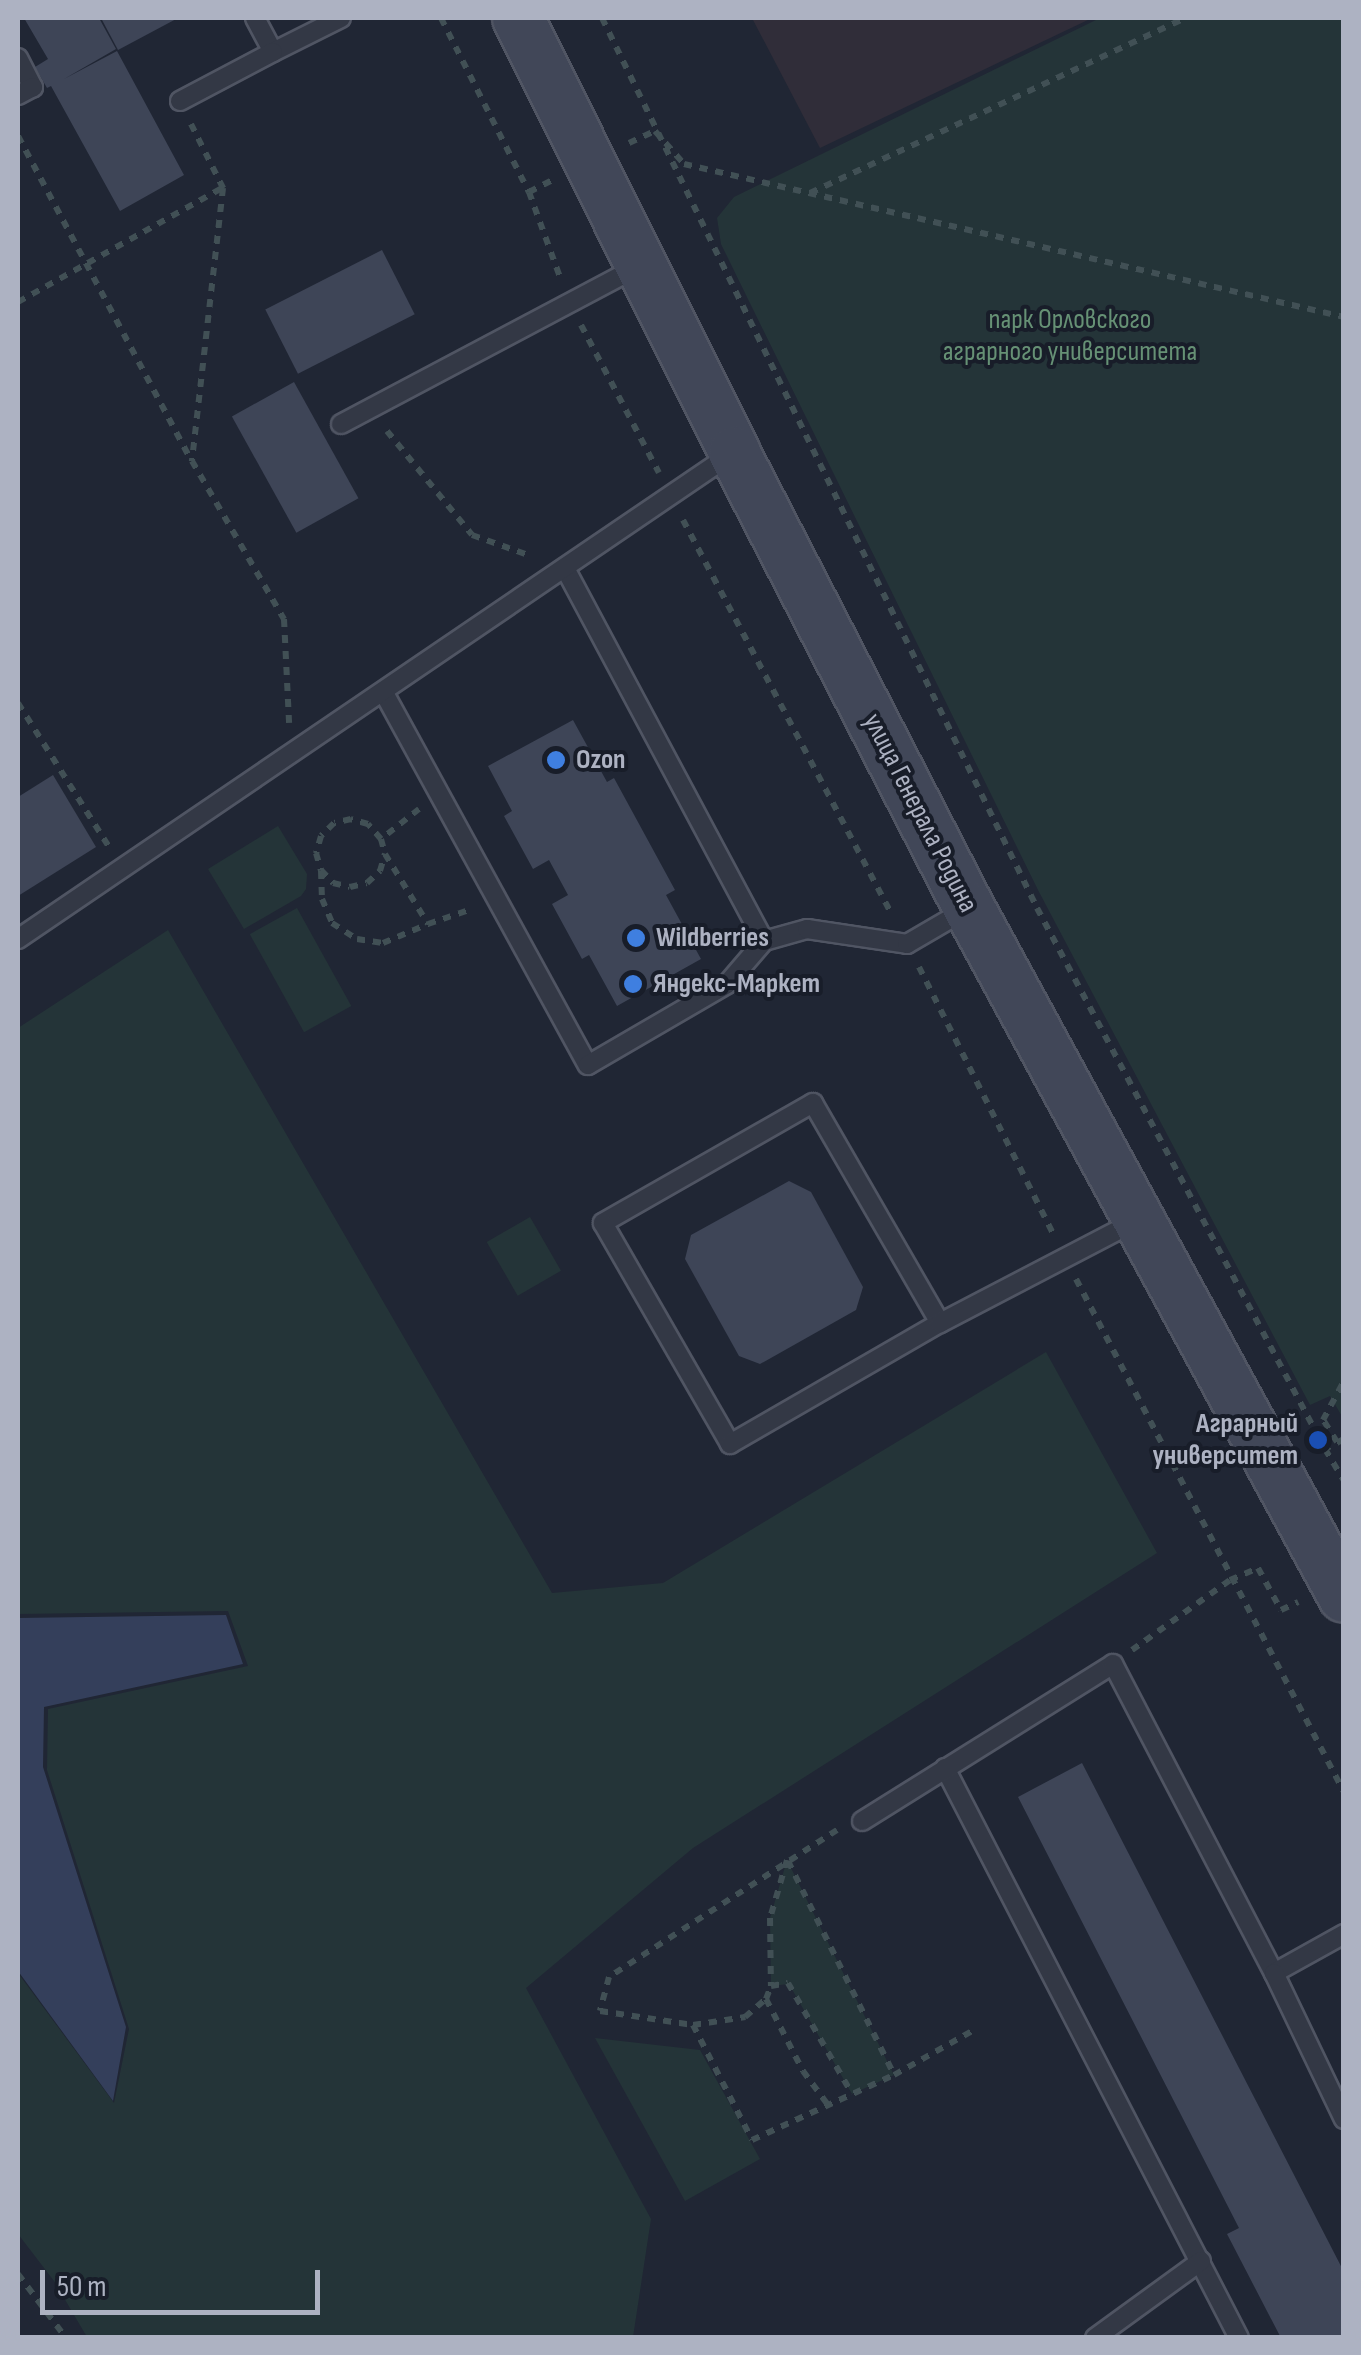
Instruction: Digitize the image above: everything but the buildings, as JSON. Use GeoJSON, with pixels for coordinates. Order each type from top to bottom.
{"type":"FeatureCollection","features":[{"type":"Feature","properties":{"kind":"main road","name":"улица Генерала Родина"},"geometry":{"type":"LineString","coordinates":[[518,18],[734,452],[969,908],[1340,1590]]}},
{"type":"Feature","properties":{"kind":"lane"},"geometry":{"type":"LineString","coordinates":[[255,18],[272,52]]}},
{"type":"Feature","properties":{"kind":"lane"},"geometry":{"type":"LineString","coordinates":[[180,101],[341,18]]}},
{"type":"Feature","properties":{"kind":"lane"},"geometry":{"type":"LineString","coordinates":[[18,58],[33,87],[18,95]]}},
{"type":"Feature","properties":{"kind":"lane"},"geometry":{"type":"LineString","coordinates":[[341,424],[642,264]]}},
{"type":"Feature","properties":{"kind":"lane"},"geometry":{"type":"LineString","coordinates":[[18,939],[734,452]]}},
{"type":"Feature","properties":{"kind":"lane"},"geometry":{"type":"LineString","coordinates":[[565,569],[764,941]]}},
{"type":"Feature","properties":{"kind":"lane"},"geometry":{"type":"LineString","coordinates":[[384,693],[588,1066],[727,984],[764,941],[808,929],[907,944],[969,908]]}},
{"type":"Feature","properties":{"kind":"lane"},"geometry":{"type":"LineString","coordinates":[[940,1324],[813,1102],[603,1223],[730,1444],[940,1324],[1067,1261],[1136,1221]]}},
{"type":"Feature","properties":{"kind":"lane"},"geometry":{"type":"LineString","coordinates":[[862,1821],[1112,1664],[1274,1973],[1344,2119]]}},
{"type":"Feature","properties":{"kind":"lane"},"geometry":{"type":"LineString","coordinates":[[945,1768],[1239,2338]]}},
{"type":"Feature","properties":{"kind":"lane"},"geometry":{"type":"LineString","coordinates":[[1274,1973],[1344,1934]]}},
{"type":"Feature","properties":{"kind":"lane"},"geometry":{"type":"LineString","coordinates":[[1096,2338],[1201,2261]]}},
{"type":"Feature","properties":{"kind":"path"},"geometry":{"type":"LineString","coordinates":[[441,18],[528,192],[569,302],[907,944],[1230,1580],[1344,1792]]}},
{"type":"Feature","properties":{"kind":"path"},"geometry":{"type":"LineString","coordinates":[[602,18],[1036,908],[1344,1481]]}},
{"type":"Feature","properties":{"kind":"path"},"geometry":{"type":"LineString","coordinates":[[810,193],[1185,18]]}},
{"type":"Feature","properties":{"kind":"path"},"geometry":{"type":"LineString","coordinates":[[180,101],[223,188],[192,462]]}},
{"type":"Feature","properties":{"kind":"path"},"geometry":{"type":"LineString","coordinates":[[655,131],[684,164],[1344,318]]}},
{"type":"Feature","properties":{"kind":"path"},"geometry":{"type":"LineString","coordinates":[[18,136],[192,462],[284,619],[291,755]]}},
{"type":"Feature","properties":{"kind":"path"},"geometry":{"type":"LineString","coordinates":[[18,302],[223,188]]}},
{"type":"Feature","properties":{"kind":"path"},"geometry":{"type":"LineString","coordinates":[[368,410],[472,534],[565,569]]}},
{"type":"Feature","properties":{"kind":"path"},"geometry":{"type":"LineString","coordinates":[[18,703],[123,869]]}},
{"type":"Feature","properties":{"kind":"path"},"geometry":{"type":"LineString","coordinates":[[381,839],[440,793]]}},
{"type":"Feature","properties":{"kind":"path"},"geometry":{"type":"LineString","coordinates":[[428,924],[385,854],[381,839],[368,824],[352,819],[334,824],[321,836],[316,853],[322,899],[332,923],[357,939],[382,943],[497,900]]}},
{"type":"Feature","properties":{"kind":"path"},"geometry":{"type":"LineString","coordinates":[[321,870],[333,883],[350,887],[368,884],[380,871],[385,854]]}},
{"type":"Feature","properties":{"kind":"path"},"geometry":{"type":"LineString","coordinates":[[1325,1450],[1340,1440],[1322,1420],[1344,1381]]}},
{"type":"Feature","properties":{"kind":"path"},"geometry":{"type":"LineString","coordinates":[[1112,1664],[1230,1580],[1258,1568],[1281,1610],[1340,1590]]}},
{"type":"Feature","properties":{"kind":"path"},"geometry":{"type":"LineString","coordinates":[[787,1860],[770,1918],[771,1986],[766,1999],[746,2017],[693,2025],[600,2011],[609,1978],[826,1834],[862,1821]]}},
{"type":"Feature","properties":{"kind":"path"},"geometry":{"type":"LineString","coordinates":[[787,1860],[894,2075]]}},
{"type":"Feature","properties":{"kind":"path"},"geometry":{"type":"LineString","coordinates":[[771,1986],[788,1983],[852,2094]]}},
{"type":"Feature","properties":{"kind":"path"},"geometry":{"type":"LineString","coordinates":[[766,1999],[802,2071],[828,2105]]}},
{"type":"Feature","properties":{"kind":"path"},"geometry":{"type":"LineString","coordinates":[[693,2025],[752,2140],[894,2075],[974,2030]]}},
{"type":"Feature","properties":{"kind":"path"},"geometry":{"type":"LineString","coordinates":[[18,2274],[66,2338]]}},
{"type":"Feature","properties":{"kind":"shaded area"},"geometry":{"type":"Polygon","coordinates":[[[752,18],[1092,18],[820,148],[752,18]]]}},
{"type":"Feature","properties":{"kind":"green space","name":"парк Орловского аграрного университета"},"geometry":{"type":"Polygon","coordinates":[[[1100,18],[1343,18],[1343,1418],[1330,1396],[1310,1405],[1038,890],[721,244],[717,218],[734,197],[1100,18]]]}},
{"type":"Feature","properties":{"kind":"green space"},"geometry":{"type":"Polygon","coordinates":[[[278,826],[307,874],[306,889],[301,896],[244,929],[208,869],[278,826]]]}},
{"type":"Feature","properties":{"kind":"green space"},"geometry":{"type":"Polygon","coordinates":[[[297,908],[351,1006],[304,1032],[250,934],[297,908]]]}},
{"type":"Feature","properties":{"kind":"green space"},"geometry":{"type":"Polygon","coordinates":[[[168,930],[552,1593],[663,1583],[1046,1352],[1157,1553],[693,1848],[526,1988],[651,2219],[633,2337],[87,2337],[54,2281],[18,2234],[18,1973],[114,2103],[129,2029],[47,1770],[48,1709],[248,1666],[228,1611],[18,1614],[18,1028],[168,930]]]}},
{"type":"Feature","properties":{"kind":"green space"},"geometry":{"type":"Polygon","coordinates":[[[530,1217],[561,1271],[518,1296],[487,1242],[530,1217]]]}},
{"type":"Feature","properties":{"kind":"green space"},"geometry":{"type":"Polygon","coordinates":[[[787,1860],[894,2075],[852,2094],[789,1984],[771,1986],[770,1918],[787,1860]]]}},
{"type":"Feature","properties":{"kind":"green space"},"geometry":{"type":"Polygon","coordinates":[[[595,2038],[700,2050],[760,2159],[685,2201],[595,2038]]]}},
{"type":"Feature","properties":{"kind":"water"},"geometry":{"type":"Polygon","coordinates":[[[226,1615],[243,1664],[44,1707],[43,1767],[126,2027],[113,2101],[18,1971],[18,1618],[226,1615]]]}},
{"type":"Feature","properties":{"kind":"place","name":"Ozon"},"geometry":{"type":"Point","coordinates":[556,760]}},
{"type":"Feature","properties":{"kind":"place","name":"Wildberries"},"geometry":{"type":"Point","coordinates":[636,938]}},
{"type":"Feature","properties":{"kind":"place","name":"Яндекс-Маркет"},"geometry":{"type":"Point","coordinates":[633,984]}},
{"type":"Feature","properties":{"kind":"place","name":"Аграрный университет"},"geometry":{"type":"Point","coordinates":[1318,1440]}}]}
